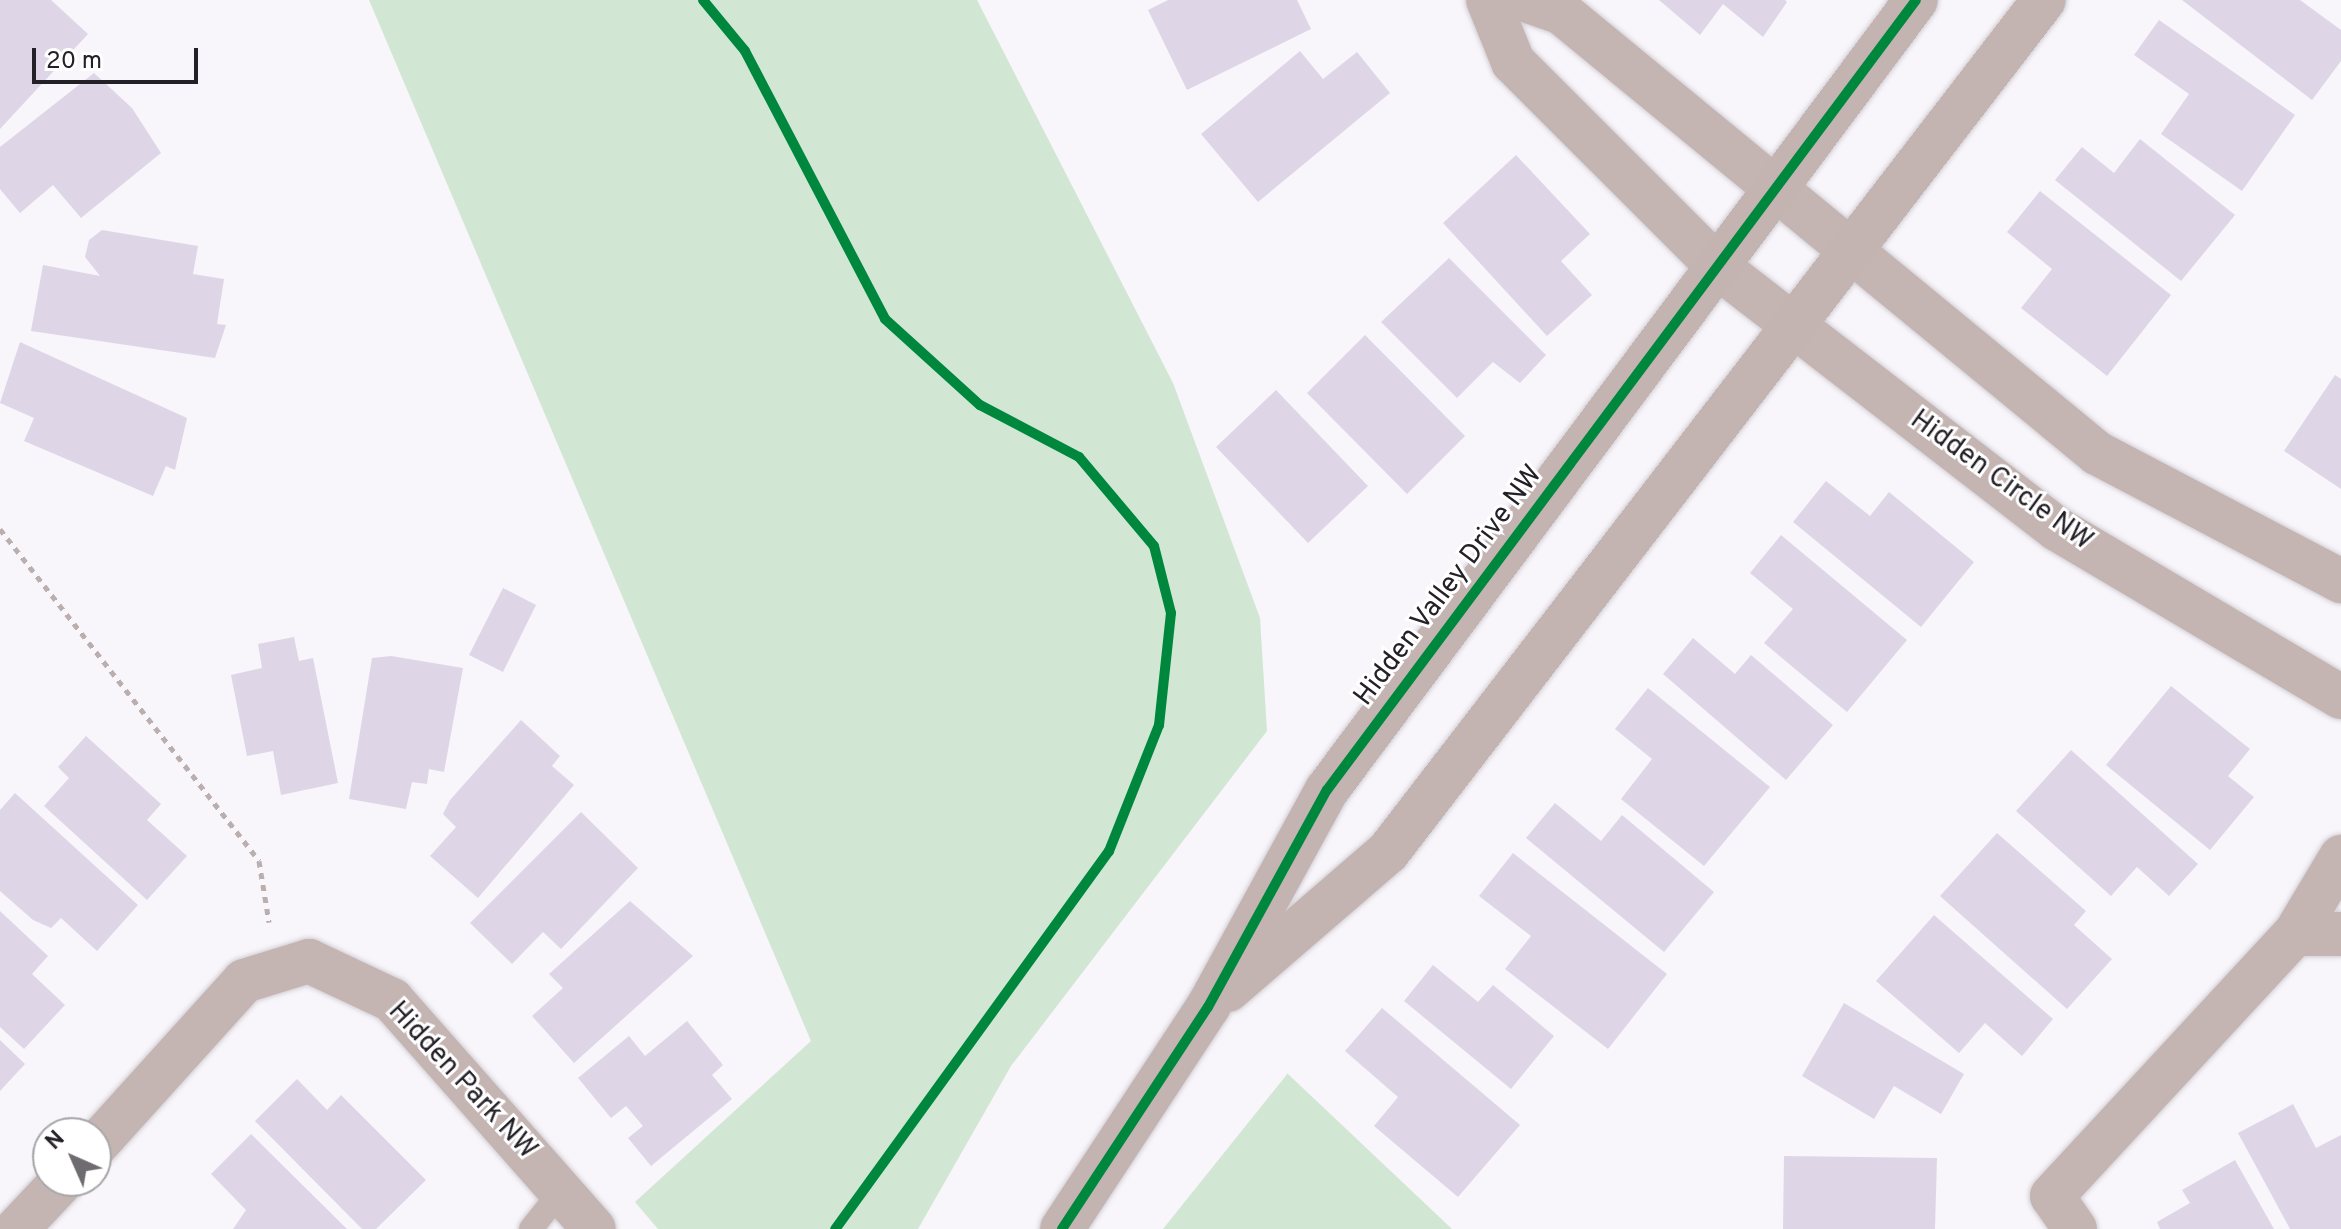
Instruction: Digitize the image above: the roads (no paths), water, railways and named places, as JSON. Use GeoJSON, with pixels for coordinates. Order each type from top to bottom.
{"type":"FeatureCollection","features":[{"type":"Feature","properties":{"kind":"street","name":"Hidden Circle NW"},"geometry":{"type":"LineString","coordinates":[[1488,0],[1513,62],[1718,267],[2057,529],[2341,697]]}},
{"type":"Feature","properties":{"kind":"street"},"geometry":{"type":"LineString","coordinates":[[1525,0],[1562,13],[2097,453],[2341,581]]}},
{"type":"Feature","properties":{"kind":"street","name":"Hidden Valley Drive NW"},"geometry":{"type":"LineString","coordinates":[[1062,1229],[1208,1007],[1327,790],[1916,0]]}},
{"type":"Feature","properties":{"kind":"street","name":"Hidden Valley Drive NW"},"geometry":{"type":"LineString","coordinates":[[1208,1007],[1388,852],[1855,255],[2044,0]]}},
{"type":"Feature","properties":{"kind":"street"},"geometry":{"type":"LineString","coordinates":[[2075,1229],[2052,1196],[2295,934],[2341,857]]}},
{"type":"Feature","properties":{"kind":"street"},"geometry":{"type":"LineString","coordinates":[[2295,934],[2341,934]]}},
{"type":"Feature","properties":{"kind":"street","name":"Hidden Park NW"},"geometry":{"type":"LineString","coordinates":[[112,1127],[244,981],[309,961],[392,1000],[594,1229]]}},
{"type":"Feature","properties":{"kind":"street"},"geometry":{"type":"LineString","coordinates":[[17,1229],[47,1197]]}},
{"type":"Feature","properties":{"kind":"lane"},"geometry":{"type":"LineString","coordinates":[[531,1229],[562,1190]]}}]}
